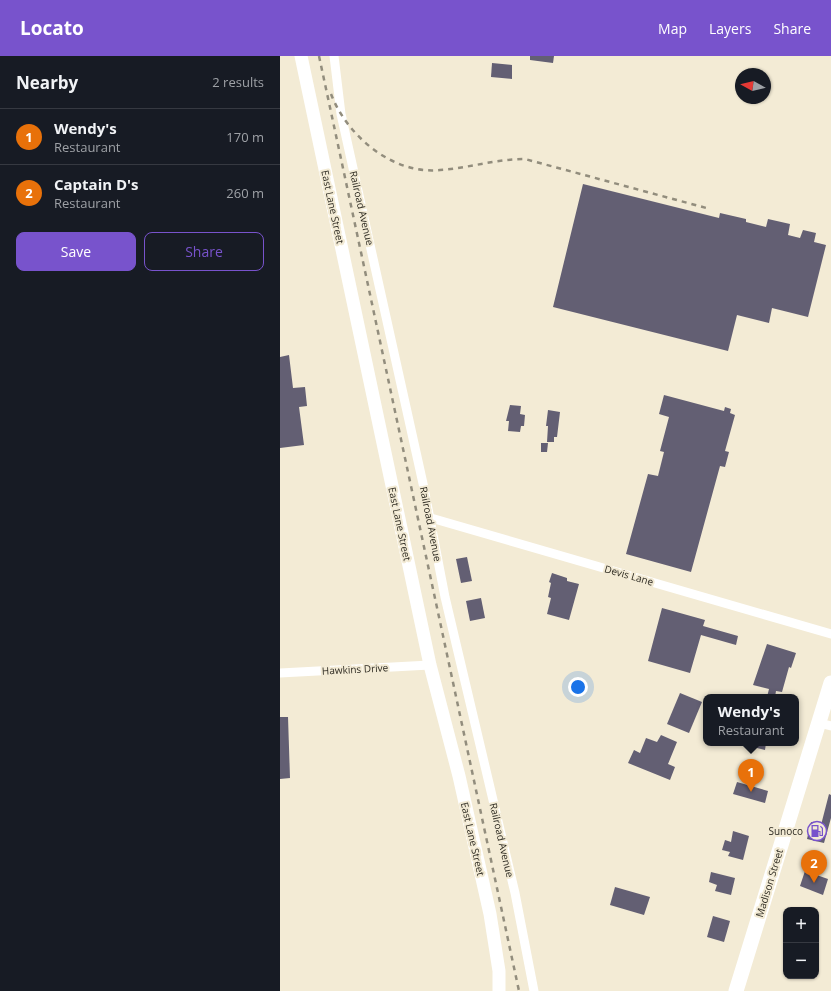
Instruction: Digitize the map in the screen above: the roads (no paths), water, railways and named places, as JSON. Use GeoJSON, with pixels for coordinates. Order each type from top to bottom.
{"type":"FeatureCollection","features":[{"type":"Feature","properties":{"kind":"main road","name":"Madison Street"},"geometry":{"type":"LineString","coordinates":[[736,991],[825,724],[831,683]]}},
{"type":"Feature","properties":{"kind":"street","name":"East Lane Street"},"geometry":{"type":"LineString","coordinates":[[301,56],[430,665],[459,776],[490,914],[498,971],[499,991]]}},
{"type":"Feature","properties":{"kind":"street","name":"Railroad Avenue"},"geometry":{"type":"LineString","coordinates":[[334,56],[341,114],[431,522],[445,597],[515,893],[534,991]]}},
{"type":"Feature","properties":{"kind":"street","name":"Devis Lane"},"geometry":{"type":"LineString","coordinates":[[431,522],[431,518],[831,634]]}},
{"type":"Feature","properties":{"kind":"street","name":"Hawkins Drive"},"geometry":{"type":"LineString","coordinates":[[280,673],[430,665]]}},
{"type":"Feature","properties":{"kind":"railway"},"geometry":{"type":"LineString","coordinates":[[319,56],[519,991]]}},
{"type":"Feature","properties":{"kind":"railway"},"geometry":{"type":"LineString","coordinates":[[331,94],[338,110],[360,138],[374,150],[405,166],[422,170],[440,170],[504,160],[525,159],[710,209]]}},
{"type":"Feature","properties":{"kind":"place","name":"Wendy's"},"geometry":{"type":"Point","coordinates":[751,792]}},
{"type":"Feature","properties":{"kind":"place","name":"Sunoco"},"geometry":{"type":"Point","coordinates":[817,831]}},
{"type":"Feature","properties":{"kind":"place","name":"Captain D's"},"geometry":{"type":"Point","coordinates":[814,883]}}]}
